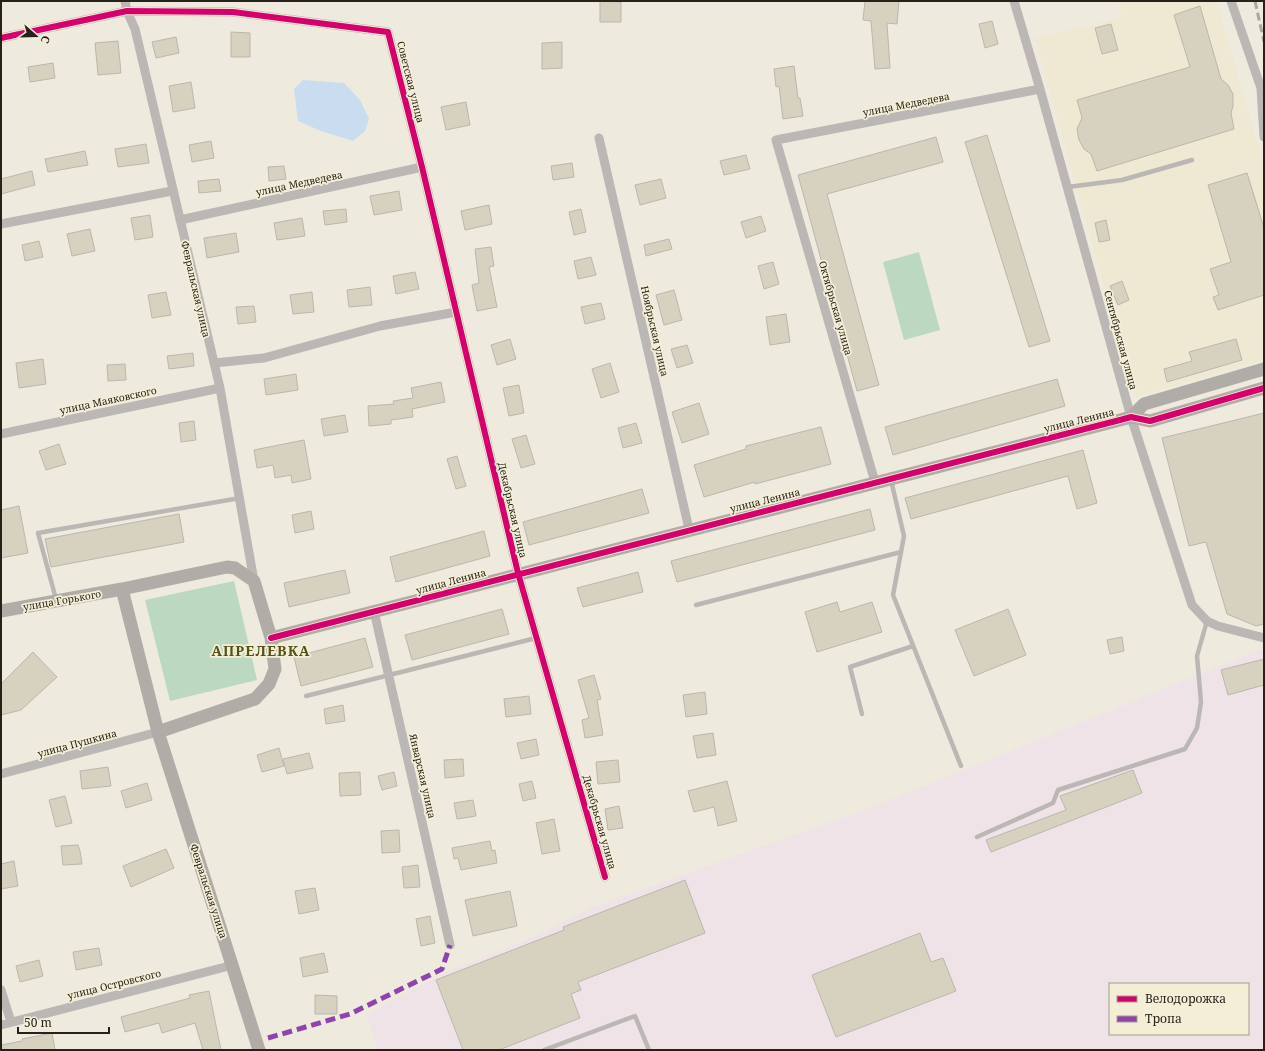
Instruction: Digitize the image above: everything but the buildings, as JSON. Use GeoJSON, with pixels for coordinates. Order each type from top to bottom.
{"type":"FeatureCollection","features":[{"type":"Feature","properties":{"kind":"street","name":"Февральская улица"},"geometry":{"type":"LineString","coordinates":[[125,1],[127,12],[135,29],[220,388],[254,581]]}},
{"type":"Feature","properties":{"kind":"street","name":"Сентябрьская улица"},"geometry":{"type":"LineString","coordinates":[[1014,1],[1068,187],[1131,417],[1192,605],[1207,621],[1218,626],[1264,638]]}},
{"type":"Feature","properties":{"kind":"street"},"geometry":{"type":"LineString","coordinates":[[1231,1],[1261,88],[1264,137]]}},
{"type":"Feature","properties":{"kind":"street","name":"Советская улица"},"geometry":{"type":"LineString","coordinates":[[1,38],[127,12],[233,12],[388,32],[422,167]]}},
{"type":"Feature","properties":{"kind":"street","name":"улица Медведева"},"geometry":{"type":"LineString","coordinates":[[776,140],[1040,89]]}},
{"type":"Feature","properties":{"kind":"street","name":"Ноябрьская улица"},"geometry":{"type":"LineString","coordinates":[[600,138],[689,529]]}},
{"type":"Feature","properties":{"kind":"street","name":"Октябрьская улица"},"geometry":{"type":"LineString","coordinates":[[776,140],[875,482]]}},
{"type":"Feature","properties":{"kind":"street","name":"улица Медведева"},"geometry":{"type":"LineString","coordinates":[[180,220],[422,167]]}},
{"type":"Feature","properties":{"kind":"street","name":"Декабрьская улица"},"geometry":{"type":"LineString","coordinates":[[422,167],[518,573],[606,878]]}},
{"type":"Feature","properties":{"kind":"street"},"geometry":{"type":"LineString","coordinates":[[1,224],[172,190]]}},
{"type":"Feature","properties":{"kind":"street"},"geometry":{"type":"LineString","coordinates":[[214,363],[264,358],[380,326],[456,312]]}},
{"type":"Feature","properties":{"kind":"street","name":"улица Ленина"},"geometry":{"type":"LineString","coordinates":[[1131,417],[1144,404],[1264,369]]}},
{"type":"Feature","properties":{"kind":"street","name":"улица Маяковского"},"geometry":{"type":"LineString","coordinates":[[1,434],[220,388]]}},
{"type":"Feature","properties":{"kind":"street","name":"улица Ленина"},"geometry":{"type":"LineString","coordinates":[[271,638],[689,529],[1131,417],[1150,421],[1264,388]]}},
{"type":"Feature","properties":{"kind":"street","name":"улица Горького"},"geometry":{"type":"LineString","coordinates":[[1,611],[122,589],[227,567],[235,568],[254,581]]}},
{"type":"Feature","properties":{"kind":"street"},"geometry":{"type":"LineString","coordinates":[[158,732],[255,699],[269,684],[275,669],[271,638],[254,581]]}},
{"type":"Feature","properties":{"kind":"street","name":"Февральская улица"},"geometry":{"type":"LineString","coordinates":[[122,589],[158,732],[259,1050]]}},
{"type":"Feature","properties":{"kind":"street","name":"Январская улица"},"geometry":{"type":"LineString","coordinates":[[374,611],[450,945]]}},
{"type":"Feature","properties":{"kind":"street","name":"улица Пушкина"},"geometry":{"type":"LineString","coordinates":[[1,774],[158,732]]}},
{"type":"Feature","properties":{"kind":"street","name":"улица Островского"},"geometry":{"type":"LineString","coordinates":[[1,1024],[233,965]]}},
{"type":"Feature","properties":{"kind":"street"},"geometry":{"type":"LineString","coordinates":[[1,990],[11,1022]]}},
{"type":"Feature","properties":{"kind":"lane"},"geometry":{"type":"LineString","coordinates":[[1068,187],[1122,180],[1192,160]]}},
{"type":"Feature","properties":{"kind":"lane"},"geometry":{"type":"LineString","coordinates":[[891,478],[904,536],[893,595],[961,766]]}},
{"type":"Feature","properties":{"kind":"lane"},"geometry":{"type":"LineString","coordinates":[[57,601],[38,533],[240,498]]}},
{"type":"Feature","properties":{"kind":"lane"},"geometry":{"type":"LineString","coordinates":[[696,605],[901,552]]}},
{"type":"Feature","properties":{"kind":"lane"},"geometry":{"type":"LineString","coordinates":[[977,836],[1053,803],[1058,790],[1185,749],[1196,728],[1201,702],[1197,656],[1207,621]]}},
{"type":"Feature","properties":{"kind":"lane"},"geometry":{"type":"LineString","coordinates":[[306,696],[536,638]]}},
{"type":"Feature","properties":{"kind":"lane"},"geometry":{"type":"LineString","coordinates":[[862,714],[850,667],[913,646]]}},
{"type":"Feature","properties":{"kind":"lane"},"geometry":{"type":"LineString","coordinates":[[544,1050],[635,1016],[649,1050]]}},
{"type":"Feature","properties":{"kind":"shaded area"},"geometry":{"type":"Polygon","coordinates":[[[1118,1],[1216,1],[1264,166],[1264,359],[1135,397],[1035,38],[1122,17],[1118,1]]]}},
{"type":"Feature","properties":{"kind":"shaded area"},"geometry":{"type":"Polygon","coordinates":[[[1259,650],[1264,651],[1264,1050],[378,1050],[366,1014],[449,971],[538,935],[588,909],[875,806],[1259,650]]]}},
{"type":"Feature","properties":{"kind":"green space"},"geometry":{"type":"Polygon","coordinates":[[[919,252],[940,330],[904,340],[883,262],[919,252]]]}},
{"type":"Feature","properties":{"kind":"green space"},"geometry":{"type":"Polygon","coordinates":[[[234,581],[257,680],[170,701],[145,600],[234,581]]]}},
{"type":"Feature","properties":{"kind":"water"},"geometry":{"type":"Polygon","coordinates":[[[303,80],[344,83],[360,100],[369,119],[365,131],[353,141],[321,131],[298,121],[294,89],[303,80]]]}},
{"type":"Feature","properties":{"kind":"railway"},"geometry":{"type":"LineString","coordinates":[[1255,1],[1264,42]]}},
{"type":"Feature","properties":{"kind":"marked path"},"geometry":{"type":"LineString","coordinates":[[268,1038],[350,1014],[442,969],[450,945]]}},
{"type":"Feature","properties":{"kind":"cycle path"},"geometry":{"type":"LineString","coordinates":[[1,38],[127,11],[233,12],[388,32],[422,167],[518,573],[605,877]]}},
{"type":"Feature","properties":{"kind":"cycle path"},"geometry":{"type":"LineString","coordinates":[[271,638],[1131,417],[1150,421],[1264,388]]}},
{"type":"Feature","properties":{"kind":"district","name":"АПРЕЛЕВКА"},"geometry":{"type":"Point","coordinates":[261,650]}}]}
